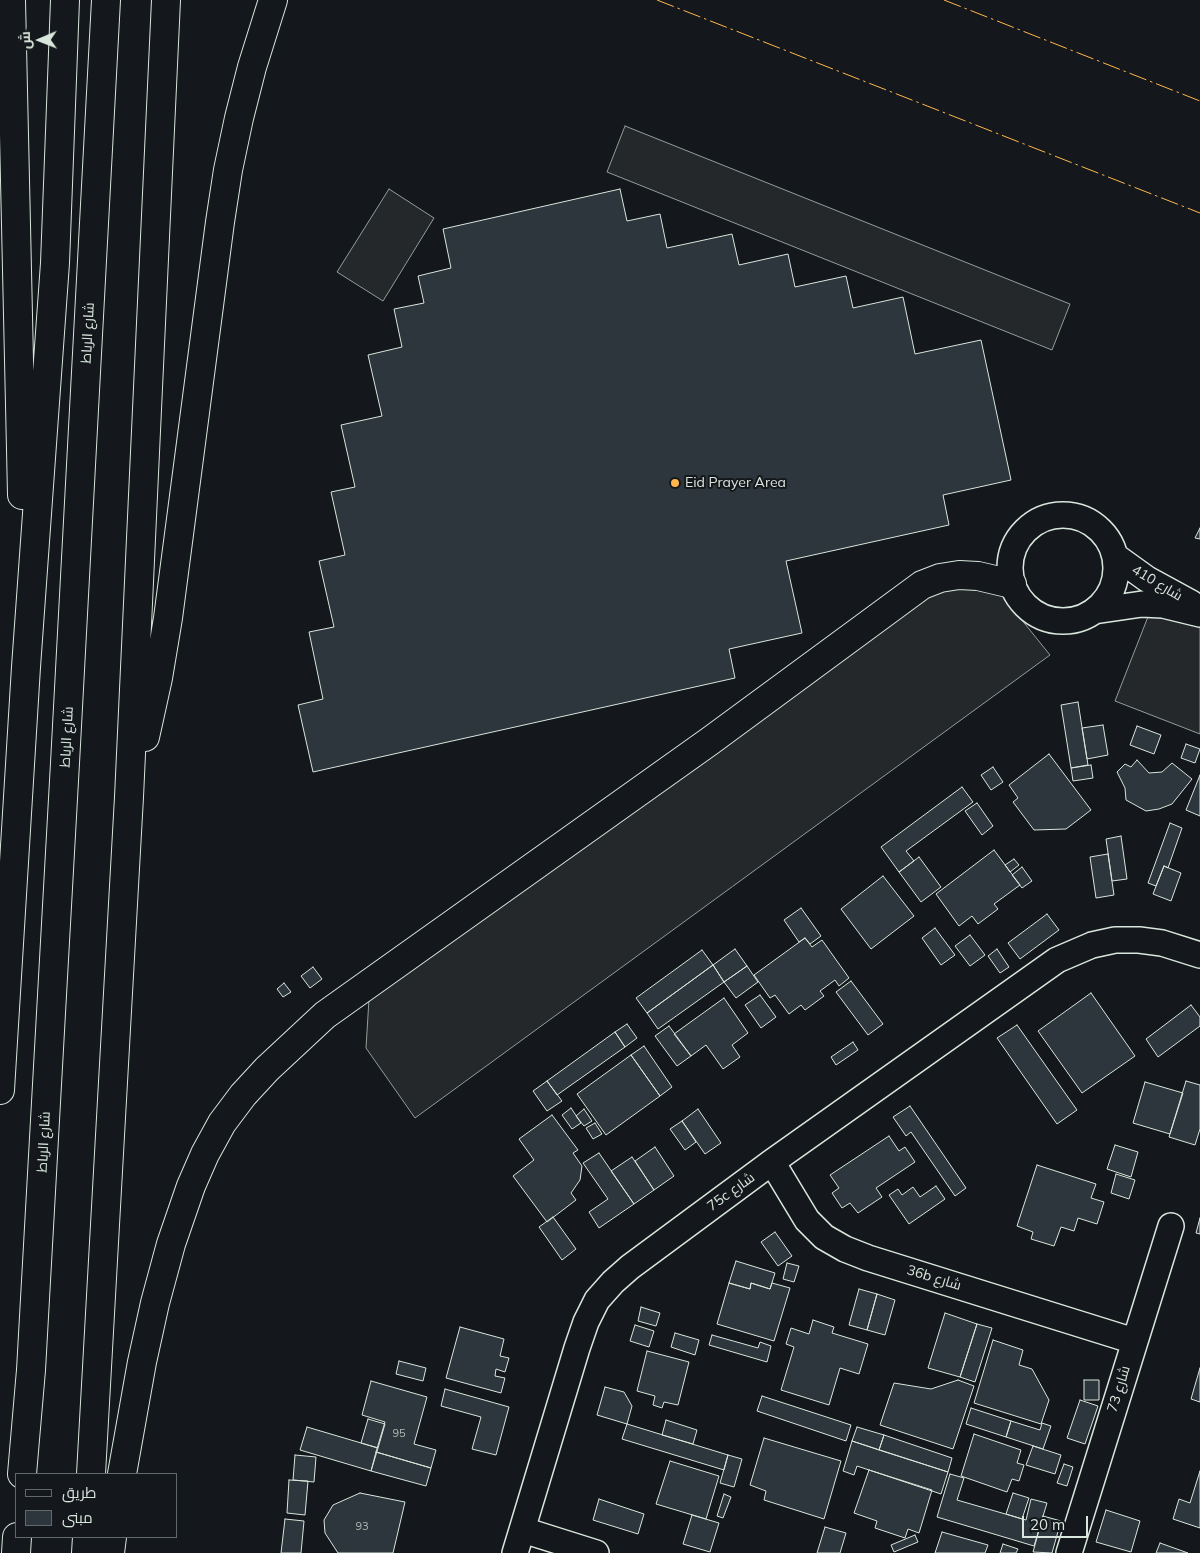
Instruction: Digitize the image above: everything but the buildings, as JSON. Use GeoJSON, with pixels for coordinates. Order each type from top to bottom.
{"type":"FeatureCollection","features":[{"type":"Feature","properties":{"kind":"highway"},"geometry":{"type":"LineString","coordinates":[[11,0],[26,666]]}},
{"type":"Feature","properties":{"kind":"highway"},"geometry":{"type":"LineString","coordinates":[[0,1090],[26,666],[55,263],[65,0]]}},
{"type":"Feature","properties":{"kind":"highway","name":"شارع الرباط"},"geometry":{"type":"LineString","coordinates":[[22,1473],[31,1370],[106,0]]}},
{"type":"Feature","properties":{"kind":"highway"},"geometry":{"type":"LineString","coordinates":[[91,1473],[129,797],[166,0]]}},
{"type":"Feature","properties":{"kind":"highway"},"geometry":{"type":"LineString","coordinates":[[129,797],[158,678],[168,618],[228,170],[250,76],[273,0]]}},
{"type":"Feature","properties":{"kind":"highway"},"geometry":{"type":"LineString","coordinates":[[122,1473],[155,1303],[171,1244],[191,1186],[205,1154],[222,1123],[243,1095],[267,1069],[325,1015],[710,741],[922,585],[940,578],[959,575],[978,576],[1012,584]]}},
{"type":"Feature","properties":{"kind":"highway"},"geometry":{"type":"LineString","coordinates":[[16,1553],[17,1538]]}},
{"type":"Feature","properties":{"kind":"highway"},"geometry":{"type":"LineString","coordinates":[[86,1553],[87,1538]]}},
{"type":"Feature","properties":{"kind":"highway"},"geometry":{"type":"LineString","coordinates":[[110,1553],[112,1538]]}},
{"type":"Feature","properties":{"kind":"street"},"geometry":{"type":"LineString","coordinates":[[1064,514],[1080,517],[1095,525],[1108,539],[1115,556],[1116,576],[1108,596],[1094,611],[1076,620],[1056,621],[1037,615],[1021,602],[1012,584],[1009,567],[1012,550],[1020,536],[1032,524],[1047,516],[1064,514]]}},
{"type":"Feature","properties":{"kind":"street","name":"شارع 410"},"geometry":{"type":"LineString","coordinates":[[1115,556],[1147,579],[1200,608]]}},
{"type":"Feature","properties":{"kind":"street","name":"شارع 410"},"geometry":{"type":"LineString","coordinates":[[1094,611],[1142,604],[1163,605],[1200,614]]}},
{"type":"Feature","properties":{"kind":"street","name":"75c شارع"},"geometry":{"type":"LineString","coordinates":[[519,1542],[586,1322],[597,1300],[630,1267],[772,1162],[1057,960],[1092,944],[1115,940],[1139,940],[1162,943],[1200,955]]}},
{"type":"Feature","properties":{"kind":"street","name":"36b شارع"},"geometry":{"type":"LineString","coordinates":[[772,1162],[807,1220],[824,1237],[845,1249],[868,1258],[1134,1340]]}},
{"type":"Feature","properties":{"kind":"street","name":"شارع 73"},"geometry":{"type":"LineString","coordinates":[[1069,1553],[1171,1226]]}},
{"type":"Feature","properties":{"kind":"street"},"geometry":{"type":"LineString","coordinates":[[519,1542],[596,1553]]}},
{"type":"Feature","properties":{"kind":"shaded area"},"geometry":{"type":"Polygon","coordinates":[[[625,126],[1070,304],[1052,350],[607,172],[625,126]]]}},
{"type":"Feature","properties":{"kind":"shaded area"},"geometry":{"type":"Polygon","coordinates":[[[389,189],[434,218],[383,301],[337,272],[389,189]]]}},
{"type":"Feature","properties":{"kind":"shaded area"},"geometry":{"type":"Polygon","coordinates":[[[992,583],[1050,655],[415,1118],[366,1048],[369,999],[943,585],[992,583]]]}},
{"type":"Feature","properties":{"kind":"shaded area"},"geometry":{"type":"Polygon","coordinates":[[[1151,609],[1200,628],[1200,734],[1115,701],[1151,609]]]}},
{"type":"Feature","properties":{"kind":"power"},"geometry":{"type":"LineString","coordinates":[[657,0],[1200,213]]}},
{"type":"Feature","properties":{"kind":"power"},"geometry":{"type":"LineString","coordinates":[[944,0],[1200,101]]}},
{"type":"Feature","properties":{"kind":"place","name":"Eid Prayer Area"},"geometry":{"type":"Point","coordinates":[675,483]}}]}
